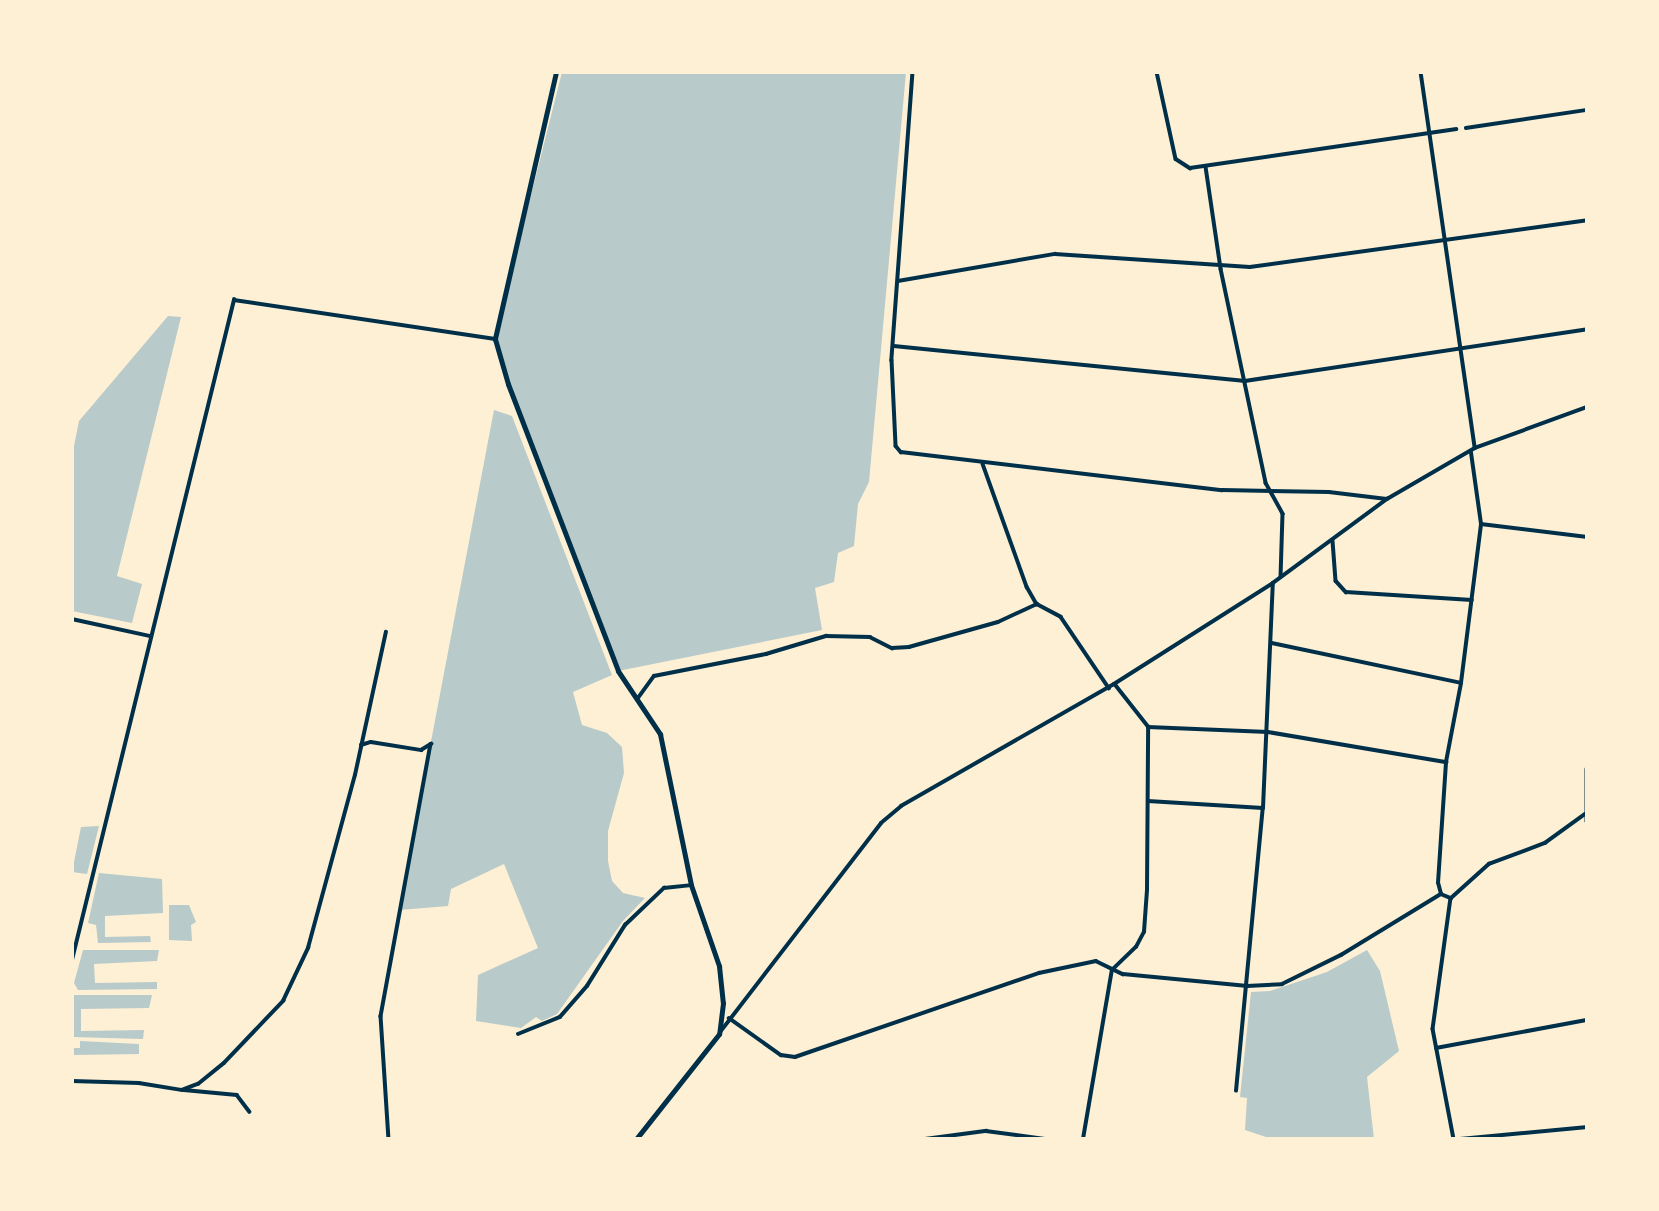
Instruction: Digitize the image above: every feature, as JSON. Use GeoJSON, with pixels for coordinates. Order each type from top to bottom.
{"type":"FeatureCollection","features":[{"type":"Feature","properties":{"kind":"street"},"geometry":{"type":"LineString","coordinates":[[556,72],[495,339],[508,384],[613,659],[660,734],[691,885],[719,966],[723,1003],[719,1034]]}},
{"type":"Feature","properties":{"kind":"street"},"geometry":{"type":"LineString","coordinates":[[914,72],[894,346],[896,446],[901,452],[983,464],[1222,490],[1387,499]]}},
{"type":"Feature","properties":{"kind":"street"},"geometry":{"type":"LineString","coordinates":[[1157,72],[1176,159],[1190,168],[1456,129]]}},
{"type":"Feature","properties":{"kind":"street"},"geometry":{"type":"LineString","coordinates":[[1421,72],[1432,132],[1481,524],[1461,683],[1446,762],[1438,883],[1441,894]]}},
{"type":"Feature","properties":{"kind":"street"},"geometry":{"type":"LineString","coordinates":[[1466,128],[1587,110]]}},
{"type":"Feature","properties":{"kind":"street"},"geometry":{"type":"LineString","coordinates":[[1206,167],[1221,269],[1266,482],[1273,491],[1285,532],[1281,576]]}},
{"type":"Feature","properties":{"kind":"street"},"geometry":{"type":"LineString","coordinates":[[898,281],[1055,254],[1221,269],[1446,241],[1587,220]]}},
{"type":"Feature","properties":{"kind":"street"},"geometry":{"type":"LineString","coordinates":[[72,960],[234,300],[495,339]]}},
{"type":"Feature","properties":{"kind":"street"},"geometry":{"type":"LineString","coordinates":[[894,346],[1245,381],[1460,352],[1498,341],[1587,328]]}},
{"type":"Feature","properties":{"kind":"street"},"geometry":{"type":"LineString","coordinates":[[635,1139],[881,823],[901,806],[1109,688],[1273,583],[1387,499],[1473,450],[1587,407]]}},
{"type":"Feature","properties":{"kind":"street"},"geometry":{"type":"LineString","coordinates":[[983,464],[1023,578],[1037,604],[1061,617],[1109,688]]}},
{"type":"Feature","properties":{"kind":"street"},"geometry":{"type":"LineString","coordinates":[[1481,524],[1587,537]]}},
{"type":"Feature","properties":{"kind":"street"},"geometry":{"type":"LineString","coordinates":[[1333,541],[1336,581],[1346,592],[1472,600]]}},
{"type":"Feature","properties":{"kind":"street"},"geometry":{"type":"LineString","coordinates":[[1236,1091],[1263,808],[1273,583]]}},
{"type":"Feature","properties":{"kind":"street"},"geometry":{"type":"LineString","coordinates":[[639,698],[654,676],[766,654],[826,636],[870,637],[892,648],[909,647],[986,626],[1037,604]]}},
{"type":"Feature","properties":{"kind":"street"},"geometry":{"type":"LineString","coordinates":[[72,619],[150,636]]}},
{"type":"Feature","properties":{"kind":"street"},"geometry":{"type":"LineString","coordinates":[[182,1090],[198,1084],[224,1063],[283,1001],[305,960],[361,745],[386,632]]}},
{"type":"Feature","properties":{"kind":"street"},"geometry":{"type":"LineString","coordinates":[[1272,643],[1461,683]]}},
{"type":"Feature","properties":{"kind":"street"},"geometry":{"type":"LineString","coordinates":[[1083,1139],[1112,970],[1136,947],[1143,932],[1148,727],[1114,684]]}},
{"type":"Feature","properties":{"kind":"street"},"geometry":{"type":"LineString","coordinates":[[1148,727],[1268,732],[1446,762]]}},
{"type":"Feature","properties":{"kind":"street"},"geometry":{"type":"LineString","coordinates":[[361,745],[371,742],[421,750],[431,744],[381,1016],[389,1139]]}},
{"type":"Feature","properties":{"kind":"street"},"geometry":{"type":"LineString","coordinates":[[1587,769],[1587,821]]}},
{"type":"Feature","properties":{"kind":"street"},"geometry":{"type":"LineString","coordinates":[[1148,801],[1263,808]]}},
{"type":"Feature","properties":{"kind":"street"},"geometry":{"type":"LineString","coordinates":[[1454,1139],[1433,1029],[1451,898],[1489,864],[1545,843],[1585,814]]}},
{"type":"Feature","properties":{"kind":"street"},"geometry":{"type":"LineString","coordinates":[[518,1034],[560,1017],[587,986],[625,925],[664,888],[691,885]]}},
{"type":"Feature","properties":{"kind":"street"},"geometry":{"type":"LineString","coordinates":[[729,1018],[774,1051],[795,1056],[1039,973],[1096,961],[1112,970],[1247,986],[1282,984],[1329,961],[1441,894]]}},
{"type":"Feature","properties":{"kind":"street"},"geometry":{"type":"LineString","coordinates":[[1441,894],[1451,898]]}},
{"type":"Feature","properties":{"kind":"street"},"geometry":{"type":"LineString","coordinates":[[1436,1048],[1587,1020]]}},
{"type":"Feature","properties":{"kind":"street"},"geometry":{"type":"LineString","coordinates":[[72,1082],[139,1083],[237,1095],[250,1112]]}},
{"type":"Feature","properties":{"kind":"street"},"geometry":{"type":"LineString","coordinates":[[1460,1139],[1587,1127]]}},
{"type":"Feature","properties":{"kind":"street"},"geometry":{"type":"LineString","coordinates":[[925,1139],[986,1131],[1046,1139]]}},
{"type":"Feature","properties":{"kind":"shaded area"},"geometry":{"type":"Polygon","coordinates":[[[562,72],[906,72],[869,482],[858,504],[854,546],[838,553],[834,582],[815,588],[822,630],[618,671],[508,384],[495,339],[562,72]]]}},
{"type":"Feature","properties":{"kind":"shaded area"},"geometry":{"type":"Polygon","coordinates":[[[168,316],[181,317],[117,576],[142,584],[132,623],[72,611],[72,456],[79,421],[168,316]]]}},
{"type":"Feature","properties":{"kind":"shaded area"},"geometry":{"type":"Polygon","coordinates":[[[494,410],[512,416],[612,675],[573,692],[582,725],[607,733],[622,747],[624,773],[608,831],[608,861],[612,881],[623,893],[645,898],[623,921],[557,1014],[542,1021],[536,1017],[521,1028],[476,1021],[478,975],[538,948],[504,864],[451,889],[448,906],[399,910],[494,410]]]}},
{"type":"Feature","properties":{"kind":"shaded area"},"geometry":{"type":"Polygon","coordinates":[[[99,826],[87,874],[72,872],[81,827],[99,826]]]}},
{"type":"Feature","properties":{"kind":"shaded area"},"geometry":{"type":"Polygon","coordinates":[[[99,873],[162,879],[163,913],[105,916],[105,937],[150,936],[151,942],[98,943],[96,925],[88,923],[99,873]]]}},
{"type":"Feature","properties":{"kind":"shaded area"},"geometry":{"type":"Polygon","coordinates":[[[169,905],[189,905],[196,922],[191,925],[192,941],[169,940],[169,905]]]}},
{"type":"Feature","properties":{"kind":"shaded area"},"geometry":{"type":"Polygon","coordinates":[[[83,950],[159,950],[157,961],[94,964],[95,983],[157,982],[157,989],[78,990],[74,983],[83,950]]]}},
{"type":"Feature","properties":{"kind":"shaded area"},"geometry":{"type":"Polygon","coordinates":[[[1367,950],[1380,971],[1399,1051],[1367,1077],[1374,1139],[1272,1139],[1245,1130],[1247,1098],[1240,1097],[1251,992],[1270,991],[1327,972],[1367,950]]]}},
{"type":"Feature","properties":{"kind":"shaded area"},"geometry":{"type":"Polygon","coordinates":[[[72,995],[152,995],[149,1008],[81,1009],[81,1031],[144,1030],[143,1039],[72,1037],[72,995]]]}},
{"type":"Feature","properties":{"kind":"shaded area"},"geometry":{"type":"Polygon","coordinates":[[[80,1041],[139,1044],[139,1054],[72,1055],[72,1048],[80,1048],[80,1041]]]}}]}
